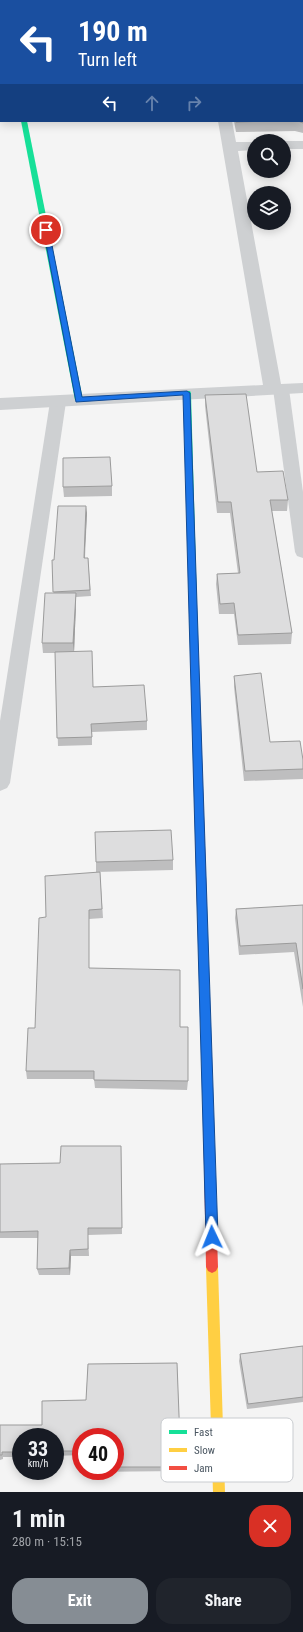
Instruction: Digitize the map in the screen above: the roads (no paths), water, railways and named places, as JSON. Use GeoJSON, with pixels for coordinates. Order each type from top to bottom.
{"type":"FeatureCollection","features":[{"type":"Feature","properties":{"kind":"street"},"geometry":{"type":"LineString","coordinates":[[24,122],[79,400]]}},
{"type":"Feature","properties":{"kind":"street"},"geometry":{"type":"LineString","coordinates":[[225,122],[277,389]]}},
{"type":"Feature","properties":{"kind":"street"},"geometry":{"type":"LineString","coordinates":[[291,145],[303,145]]}},
{"type":"Feature","properties":{"kind":"street"},"geometry":{"type":"LineString","coordinates":[[229,147],[247,146]]}},
{"type":"Feature","properties":{"kind":"street"},"geometry":{"type":"LineString","coordinates":[[0,404],[303,388]]}},
{"type":"Feature","properties":{"kind":"street"},"geometry":{"type":"LineString","coordinates":[[187,393],[217,1418]]}},
{"type":"Feature","properties":{"kind":"street"},"geometry":{"type":"LineString","coordinates":[[219,1482],[219,1492]]}},
{"type":"Feature","properties":{"kind":"lane"},"geometry":{"type":"LineString","coordinates":[[277,389],[303,552]]}},
{"type":"Feature","properties":{"kind":"lane"},"geometry":{"type":"LineString","coordinates":[[0,783],[58,402]]}}]}
